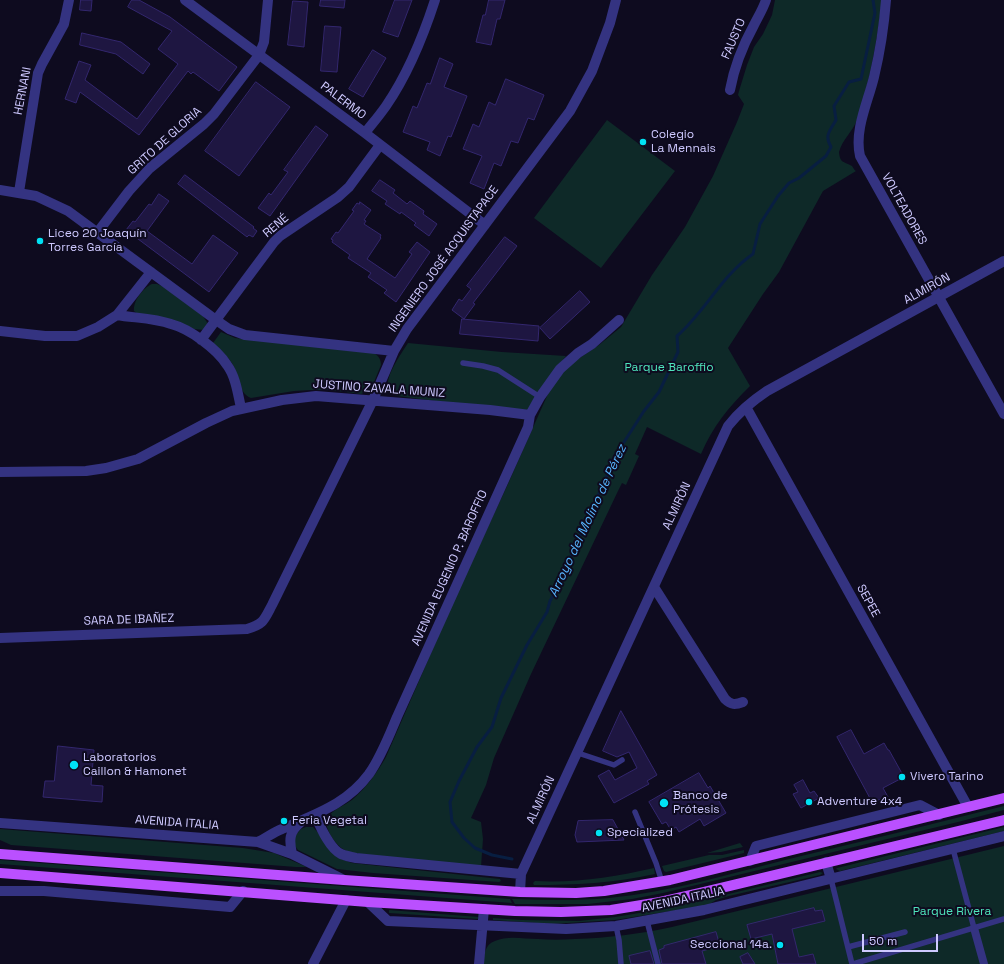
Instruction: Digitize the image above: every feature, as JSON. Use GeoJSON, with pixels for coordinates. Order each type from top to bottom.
{"type":"FeatureCollection","features":[{"type":"Feature","properties":{"kind":"main road","name":"AVENIDA ITALIA"},"geometry":{"type":"LineString","coordinates":[[0,854],[520,892],[576,893],[604,891],[662,882],[750,862],[1004,798]]}},
{"type":"Feature","properties":{"kind":"main road","name":"AVENIDA ITALIA"},"geometry":{"type":"LineString","coordinates":[[0,873],[484,910],[561,912],[611,910],[660,902],[700,893],[1004,820]]}},
{"type":"Feature","properties":{"kind":"street","name":"HERNANI"},"geometry":{"type":"LineString","coordinates":[[19,192],[38,73],[64,24],[69,0]]}},
{"type":"Feature","properties":{"kind":"street","name":"PALERMO"},"geometry":{"type":"LineString","coordinates":[[185,0],[485,224]]}},
{"type":"Feature","properties":{"kind":"street","name":"GRITO DE GLORIA"},"geometry":{"type":"LineString","coordinates":[[97,233],[129,191],[150,168],[214,114],[259,55],[264,42],[268,0]]}},
{"type":"Feature","properties":{"kind":"street"},"geometry":{"type":"LineString","coordinates":[[365,133],[386,106],[406,72],[424,32],[435,0]]}},
{"type":"Feature","properties":{"kind":"street","name":"INGENIERO JOSÉ ACQUISTAPACE"},"geometry":{"type":"LineString","coordinates":[[258,626],[262,623],[272,606],[373,400],[394,351],[407,329],[570,110],[592,71],[610,23],[616,0]]}},
{"type":"Feature","properties":{"kind":"street","name":"FAUSTO"},"geometry":{"type":"LineString","coordinates":[[730,90],[744,45],[753,25],[762,11],[766,0]]}},
{"type":"Feature","properties":{"kind":"street","name":"VOLTEADORES"},"geometry":{"type":"LineString","coordinates":[[886,0],[885,18],[879,54],[859,132],[858,148],[863,162],[1004,414]]}},
{"type":"Feature","properties":{"kind":"street","name":"RENÉ"},"geometry":{"type":"LineString","coordinates":[[201,340],[274,242],[280,236],[338,197],[349,187],[380,145]]}},
{"type":"Feature","properties":{"kind":"street"},"geometry":{"type":"LineString","coordinates":[[0,190],[36,196],[68,211],[229,329],[245,335],[394,351]]}},
{"type":"Feature","properties":{"kind":"street","name":"ALMIRÓN"},"geometry":{"type":"LineString","coordinates":[[520,892],[521,874],[728,426],[746,407],[767,391],[1004,261]]}},
{"type":"Feature","properties":{"kind":"street"},"geometry":{"type":"LineString","coordinates":[[0,331],[45,336],[77,336],[98,327],[117,315],[151,272]]}},
{"type":"Feature","properties":{"kind":"street"},"geometry":{"type":"LineString","coordinates":[[117,315],[172,324],[201,340],[228,365],[232,374],[241,408]]}},
{"type":"Feature","properties":{"kind":"street","name":"AVENIDA EUGENIO P. BAROFFIO"},"geometry":{"type":"LineString","coordinates":[[258,842],[282,829],[335,805],[360,785],[378,759],[528,427],[530,415],[540,396],[560,369],[569,360],[619,320]]}},
{"type":"Feature","properties":{"kind":"street","name":"JUSTINO ZAVALA MUNIZ"},"geometry":{"type":"LineString","coordinates":[[0,472],[86,471],[106,468],[138,459],[232,411],[282,400],[316,396],[490,410],[530,415]]}},
{"type":"Feature","properties":{"kind":"street","name":"SEPEE"},"geometry":{"type":"LineString","coordinates":[[746,407],[968,807]]}},
{"type":"Feature","properties":{"kind":"street"},"geometry":{"type":"LineString","coordinates":[[654,587],[725,699],[731,704],[743,702]]}},
{"type":"Feature","properties":{"kind":"street","name":"SARA DE IBAÑEZ"},"geometry":{"type":"LineString","coordinates":[[0,638],[247,629],[258,626]]}},
{"type":"Feature","properties":{"kind":"street"},"geometry":{"type":"LineString","coordinates":[[750,862],[756,846],[811,831],[920,805],[939,815]]}},
{"type":"Feature","properties":{"kind":"street"},"geometry":{"type":"LineString","coordinates":[[315,815],[334,849],[340,853],[356,858],[521,874]]}},
{"type":"Feature","properties":{"kind":"street","name":"AVENIDA EUGENIO P. BAROFFIO"},"geometry":{"type":"LineString","coordinates":[[292,854],[289,843],[291,833],[302,821]]}},
{"type":"Feature","properties":{"kind":"street","name":"AVENIDA ITALIA"},"geometry":{"type":"LineString","coordinates":[[0,823],[258,842],[292,854],[344,880]]}},
{"type":"Feature","properties":{"kind":"street","name":"AVENIDA ITALIA"},"geometry":{"type":"LineString","coordinates":[[368,902],[388,921],[566,929],[616,926],[704,910],[1004,836]]}},
{"type":"Feature","properties":{"kind":"street"},"geometry":{"type":"LineString","coordinates":[[0,848],[10,855]]}},
{"type":"Feature","properties":{"kind":"street"},"geometry":{"type":"LineString","coordinates":[[826,862],[831,879]]}},
{"type":"Feature","properties":{"kind":"street"},"geometry":{"type":"LineString","coordinates":[[0,892],[44,891],[230,907],[243,891]]}},
{"type":"Feature","properties":{"kind":"street"},"geometry":{"type":"LineString","coordinates":[[313,964],[346,900]]}},
{"type":"Feature","properties":{"kind":"street"},"geometry":{"type":"LineString","coordinates":[[480,964],[484,910]]}},
{"type":"Feature","properties":{"kind":"street"},"geometry":{"type":"LineString","coordinates":[[974,928],[984,964]]}},
{"type":"Feature","properties":{"kind":"lane"},"geometry":{"type":"LineString","coordinates":[[463,364],[483,366],[498,370],[540,396]]}},
{"type":"Feature","properties":{"kind":"lane"},"geometry":{"type":"LineString","coordinates":[[578,753],[614,765],[622,760]]}},
{"type":"Feature","properties":{"kind":"lane"},"geometry":{"type":"LineString","coordinates":[[635,812],[656,863],[662,882]]}},
{"type":"Feature","properties":{"kind":"lane"},"geometry":{"type":"LineString","coordinates":[[953,849],[974,928]]}},
{"type":"Feature","properties":{"kind":"lane"},"geometry":{"type":"LineString","coordinates":[[831,879],[853,964],[1004,919]]}},
{"type":"Feature","properties":{"kind":"lane"},"geometry":{"type":"LineString","coordinates":[[647,921],[658,964]]}},
{"type":"Feature","properties":{"kind":"lane"},"geometry":{"type":"LineString","coordinates":[[616,926],[621,964]]}},
{"type":"Feature","properties":{"kind":"lane"},"geometry":{"type":"LineString","coordinates":[[848,947],[905,932]]}},
{"type":"Feature","properties":{"kind":"green space","name":"Parque Baroffio"},"geometry":{"type":"Polygon","coordinates":[[[775,0],[882,0],[878,31],[866,91],[857,120],[839,152],[840,159],[852,166],[856,171],[823,191],[779,272],[728,348],[750,386],[722,418],[701,454],[647,427],[635,454],[639,456],[626,485],[622,483],[531,674],[494,758],[486,785],[471,818],[481,822],[483,839],[481,867],[352,853],[345,850],[336,843],[330,834],[327,824],[329,816],[334,811],[352,800],[367,785],[386,757],[454,600],[551,387],[569,365],[599,345],[621,327],[652,275],[685,227],[713,176],[744,104],[738,95],[739,91],[754,47],[763,34],[772,15],[775,0]]]}},
{"type":"Feature","properties":{"kind":"green space"},"geometry":{"type":"Polygon","coordinates":[[[607,120],[675,171],[601,268],[534,218],[607,120]]]}},
{"type":"Feature","properties":{"kind":"green space"},"geometry":{"type":"Polygon","coordinates":[[[152,284],[157,284],[164,287],[203,316],[208,324],[204,330],[194,329],[138,314],[134,311],[135,303],[139,295],[145,288],[152,284]]]}},
{"type":"Feature","properties":{"kind":"green space"},"geometry":{"type":"Polygon","coordinates":[[[221,332],[235,338],[374,353],[381,361],[381,365],[372,387],[368,391],[361,394],[330,390],[311,390],[294,391],[251,398],[247,396],[241,388],[235,369],[231,362],[213,343],[221,332]]]}},
{"type":"Feature","properties":{"kind":"green space"},"geometry":{"type":"Polygon","coordinates":[[[408,343],[502,352],[566,356],[552,374],[530,408],[527,410],[475,406],[397,396],[389,393],[388,381],[390,374],[408,343]]]}},
{"type":"Feature","properties":{"kind":"green space"},"geometry":{"type":"Polygon","coordinates":[[[1004,806],[1004,810],[958,822],[663,893],[632,899],[588,904],[515,904],[512,899],[597,899],[632,895],[677,887],[1004,806]]]}},
{"type":"Feature","properties":{"kind":"green space"},"geometry":{"type":"Polygon","coordinates":[[[313,827],[341,859],[352,863],[500,879],[501,881],[373,873],[337,869],[298,850],[295,846],[294,837],[301,829],[313,827]]]}},
{"type":"Feature","properties":{"kind":"green space"},"geometry":{"type":"Polygon","coordinates":[[[1004,827],[1004,831],[840,871],[836,869],[837,868],[1004,827]]]}},
{"type":"Feature","properties":{"kind":"green space"},"geometry":{"type":"Polygon","coordinates":[[[0,829],[243,848],[274,853],[307,867],[11,845],[0,840],[0,829]]]}},
{"type":"Feature","properties":{"kind":"green space"},"geometry":{"type":"Polygon","coordinates":[[[740,843],[743,847],[721,852],[707,853],[740,843]]]}},
{"type":"Feature","properties":{"kind":"green space","name":"Parque Rivera"},"geometry":{"type":"Polygon","coordinates":[[[1004,846],[1004,964],[483,964],[487,947],[492,942],[500,939],[556,940],[587,938],[624,935],[672,927],[1004,846]]]}},
{"type":"Feature","properties":{"kind":"green space"},"geometry":{"type":"Polygon","coordinates":[[[744,850],[744,853],[666,872],[662,866],[709,855],[722,855],[744,850]]]}},
{"type":"Feature","properties":{"kind":"green space"},"geometry":{"type":"Polygon","coordinates":[[[0,860],[510,899],[512,903],[0,864],[0,860]]]}},
{"type":"Feature","properties":{"kind":"green space"},"geometry":{"type":"Polygon","coordinates":[[[654,868],[655,874],[610,881],[549,885],[534,885],[533,883],[535,881],[595,879],[654,868]]]}},
{"type":"Feature","properties":{"kind":"green space"},"geometry":{"type":"Polygon","coordinates":[[[820,872],[823,873],[820,875],[729,896],[716,900],[705,907],[682,912],[671,911],[615,920],[552,924],[493,920],[493,918],[579,921],[615,917],[670,908],[820,872]]]}},
{"type":"Feature","properties":{"kind":"green space"},"geometry":{"type":"Polygon","coordinates":[[[389,910],[479,917],[478,919],[389,913],[389,910]]]}},
{"type":"Feature","properties":{"kind":"building"},"geometry":{"type":"Polygon","coordinates":[[[81,0],[92,0],[91,11],[80,10],[81,0]]]}},
{"type":"Feature","properties":{"kind":"building"},"geometry":{"type":"Polygon","coordinates":[[[132,0],[139,0],[170,17],[237,67],[219,91],[193,72],[191,74],[188,71],[139,135],[80,92],[76,103],[65,99],[79,61],[91,65],[85,80],[137,119],[178,64],[158,49],[172,31],[128,7],[132,0]]]}},
{"type":"Feature","properties":{"kind":"building"},"geometry":{"type":"Polygon","coordinates":[[[321,0],[345,0],[344,8],[320,6],[321,0]]]}},
{"type":"Feature","properties":{"kind":"building"},"geometry":{"type":"Polygon","coordinates":[[[395,0],[412,0],[398,37],[383,32],[395,0]]]}},
{"type":"Feature","properties":{"kind":"building"},"geometry":{"type":"Polygon","coordinates":[[[489,0],[505,0],[500,19],[497,19],[491,45],[476,42],[483,15],[485,15],[489,0]]]}},
{"type":"Feature","properties":{"kind":"building"},"geometry":{"type":"Polygon","coordinates":[[[293,1],[308,2],[304,47],[288,45],[293,1]]]}},
{"type":"Feature","properties":{"kind":"building"},"geometry":{"type":"Polygon","coordinates":[[[325,26],[341,27],[337,72],[321,71],[325,26]]]}},
{"type":"Feature","properties":{"kind":"building"},"geometry":{"type":"Polygon","coordinates":[[[82,33],[121,42],[150,64],[143,74],[116,54],[80,45],[82,33]]]}},
{"type":"Feature","properties":{"kind":"building"},"geometry":{"type":"Polygon","coordinates":[[[373,50],[386,58],[363,97],[349,89],[373,50]]]}},
{"type":"Feature","properties":{"kind":"building"},"geometry":{"type":"Polygon","coordinates":[[[440,58],[453,64],[444,87],[467,96],[451,137],[448,136],[440,156],[427,150],[430,142],[403,132],[413,106],[417,108],[427,83],[430,84],[440,58]]]}},
{"type":"Feature","properties":{"kind":"building"},"geometry":{"type":"Polygon","coordinates":[[[506,79],[544,95],[534,120],[528,118],[518,143],[511,141],[501,166],[494,163],[484,189],[470,183],[482,156],[463,149],[473,124],[479,127],[489,102],[495,105],[506,79]]]}},
{"type":"Feature","properties":{"kind":"building"},"geometry":{"type":"Polygon","coordinates":[[[256,82],[290,107],[239,176],[205,151],[256,82]]]}},
{"type":"Feature","properties":{"kind":"building"},"geometry":{"type":"Polygon","coordinates":[[[316,126],[328,135],[270,216],[258,208],[269,193],[271,195],[288,172],[284,170],[316,126]]]}},
{"type":"Feature","properties":{"kind":"building"},"geometry":{"type":"Polygon","coordinates":[[[185,175],[254,227],[253,228],[257,231],[253,237],[249,235],[247,237],[178,184],[185,175]]]}},
{"type":"Feature","properties":{"kind":"building"},"geometry":{"type":"Polygon","coordinates":[[[380,180],[395,190],[393,193],[407,204],[410,201],[424,211],[423,214],[437,224],[429,236],[414,225],[416,223],[401,212],[400,214],[385,204],[387,201],[372,191],[380,180]]]}},
{"type":"Feature","properties":{"kind":"building"},"geometry":{"type":"Polygon","coordinates":[[[159,194],[169,201],[147,231],[192,264],[213,235],[238,253],[209,292],[126,230],[133,221],[135,222],[149,204],[151,205],[159,194]]]}},
{"type":"Feature","properties":{"kind":"building"},"geometry":{"type":"Polygon","coordinates":[[[360,202],[371,210],[364,220],[366,221],[364,224],[381,235],[381,238],[367,259],[395,278],[412,254],[409,252],[417,242],[430,252],[396,302],[384,293],[387,290],[368,277],[371,273],[348,258],[350,255],[332,242],[333,240],[331,239],[336,232],[338,233],[354,211],[352,210],[357,203],[359,204],[360,202]]]}},
{"type":"Feature","properties":{"kind":"building"},"geometry":{"type":"Polygon","coordinates":[[[505,237],[517,246],[473,303],[475,304],[464,319],[452,310],[459,299],[462,301],[471,289],[467,286],[505,237]]]}},
{"type":"Feature","properties":{"kind":"building"},"geometry":{"type":"Polygon","coordinates":[[[580,291],[590,302],[550,339],[540,328],[580,291]]]}},
{"type":"Feature","properties":{"kind":"building"},"geometry":{"type":"Polygon","coordinates":[[[462,319],[539,326],[538,341],[460,334],[462,319]]]}},
{"type":"Feature","properties":{"kind":"building"},"geometry":{"type":"Polygon","coordinates":[[[621,711],[657,775],[647,781],[649,784],[614,803],[598,776],[609,770],[615,780],[637,768],[629,752],[617,757],[603,751],[621,711]]]}},
{"type":"Feature","properties":{"kind":"building"},"geometry":{"type":"Polygon","coordinates":[[[851,730],[864,754],[884,743],[904,777],[883,788],[888,797],[872,802],[837,737],[851,730]]]}},
{"type":"Feature","properties":{"kind":"building","name":"Laboratorios Caillon & Hamonet"},"geometry":{"type":"Polygon","coordinates":[[[58,746],[94,750],[91,785],[103,786],[102,802],[43,797],[45,781],[54,781],[58,746]]]}},
{"type":"Feature","properties":{"kind":"building"},"geometry":{"type":"Polygon","coordinates":[[[699,773],[708,788],[710,786],[726,813],[704,826],[700,819],[679,832],[676,827],[671,830],[666,822],[662,824],[649,802],[699,773]]]}},
{"type":"Feature","properties":{"kind":"building"},"geometry":{"type":"Polygon","coordinates":[[[803,780],[810,793],[814,791],[819,798],[801,808],[793,794],[798,792],[794,785],[803,780]]]}},
{"type":"Feature","properties":{"kind":"building"},"geometry":{"type":"Polygon","coordinates":[[[613,820],[624,840],[577,842],[575,835],[578,821],[613,820]]]}},
{"type":"Feature","properties":{"kind":"building"},"geometry":{"type":"Polygon","coordinates":[[[814,908],[815,911],[822,910],[825,921],[792,929],[799,957],[813,954],[816,964],[778,964],[772,934],[751,939],[747,925],[814,908]]]}},
{"type":"Feature","properties":{"kind":"building"},"geometry":{"type":"Polygon","coordinates":[[[716,932],[720,946],[702,951],[706,964],[662,964],[659,950],[664,948],[664,946],[716,932]]]}},
{"type":"Feature","properties":{"kind":"building"},"geometry":{"type":"Polygon","coordinates":[[[650,951],[654,964],[631,964],[629,956],[650,951]]]}},
{"type":"Feature","properties":{"kind":"building"},"geometry":{"type":"Polygon","coordinates":[[[748,953],[755,964],[743,964],[740,957],[748,953]]]}},
{"type":"Feature","properties":{"kind":"waterway","name":"Arroyo del Molino de Pérez"},"geometry":{"type":"LineString","coordinates":[[512,859],[492,855],[475,848],[464,838],[452,822],[450,802],[477,747],[492,727],[501,698],[527,645],[547,612],[550,601],[561,582],[617,453],[644,411],[659,392],[678,352],[677,336],[696,316],[732,272],[753,254],[760,224],[778,196],[789,183],[799,178],[826,156],[831,147],[828,136],[836,120],[834,106],[849,82],[861,79],[875,13],[873,0]]}},
{"type":"Feature","properties":{"kind":"place","name":"Colegio La Mennais"},"geometry":{"type":"Point","coordinates":[643,142]}},
{"type":"Feature","properties":{"kind":"place","name":"Liceo 20 Joaquín Torres García"},"geometry":{"type":"Point","coordinates":[40,241]}},
{"type":"Feature","properties":{"kind":"place","name":"Laboratorios Caillon & Hamonet"},"geometry":{"type":"Point","coordinates":[74,765]}},
{"type":"Feature","properties":{"kind":"place","name":"Vivero Tarino"},"geometry":{"type":"Point","coordinates":[902,777]}},
{"type":"Feature","properties":{"kind":"place","name":"Adventure 4x4"},"geometry":{"type":"Point","coordinates":[809,802]}},
{"type":"Feature","properties":{"kind":"place","name":"Banco de Prótesis"},"geometry":{"type":"Point","coordinates":[664,803]}},
{"type":"Feature","properties":{"kind":"place","name":"Feria Vegetal"},"geometry":{"type":"Point","coordinates":[284,821]}},
{"type":"Feature","properties":{"kind":"place","name":"Specialized"},"geometry":{"type":"Point","coordinates":[599,833]}},
{"type":"Feature","properties":{"kind":"place","name":"Seccional 14a."},"geometry":{"type":"Point","coordinates":[780,945]}}]}
